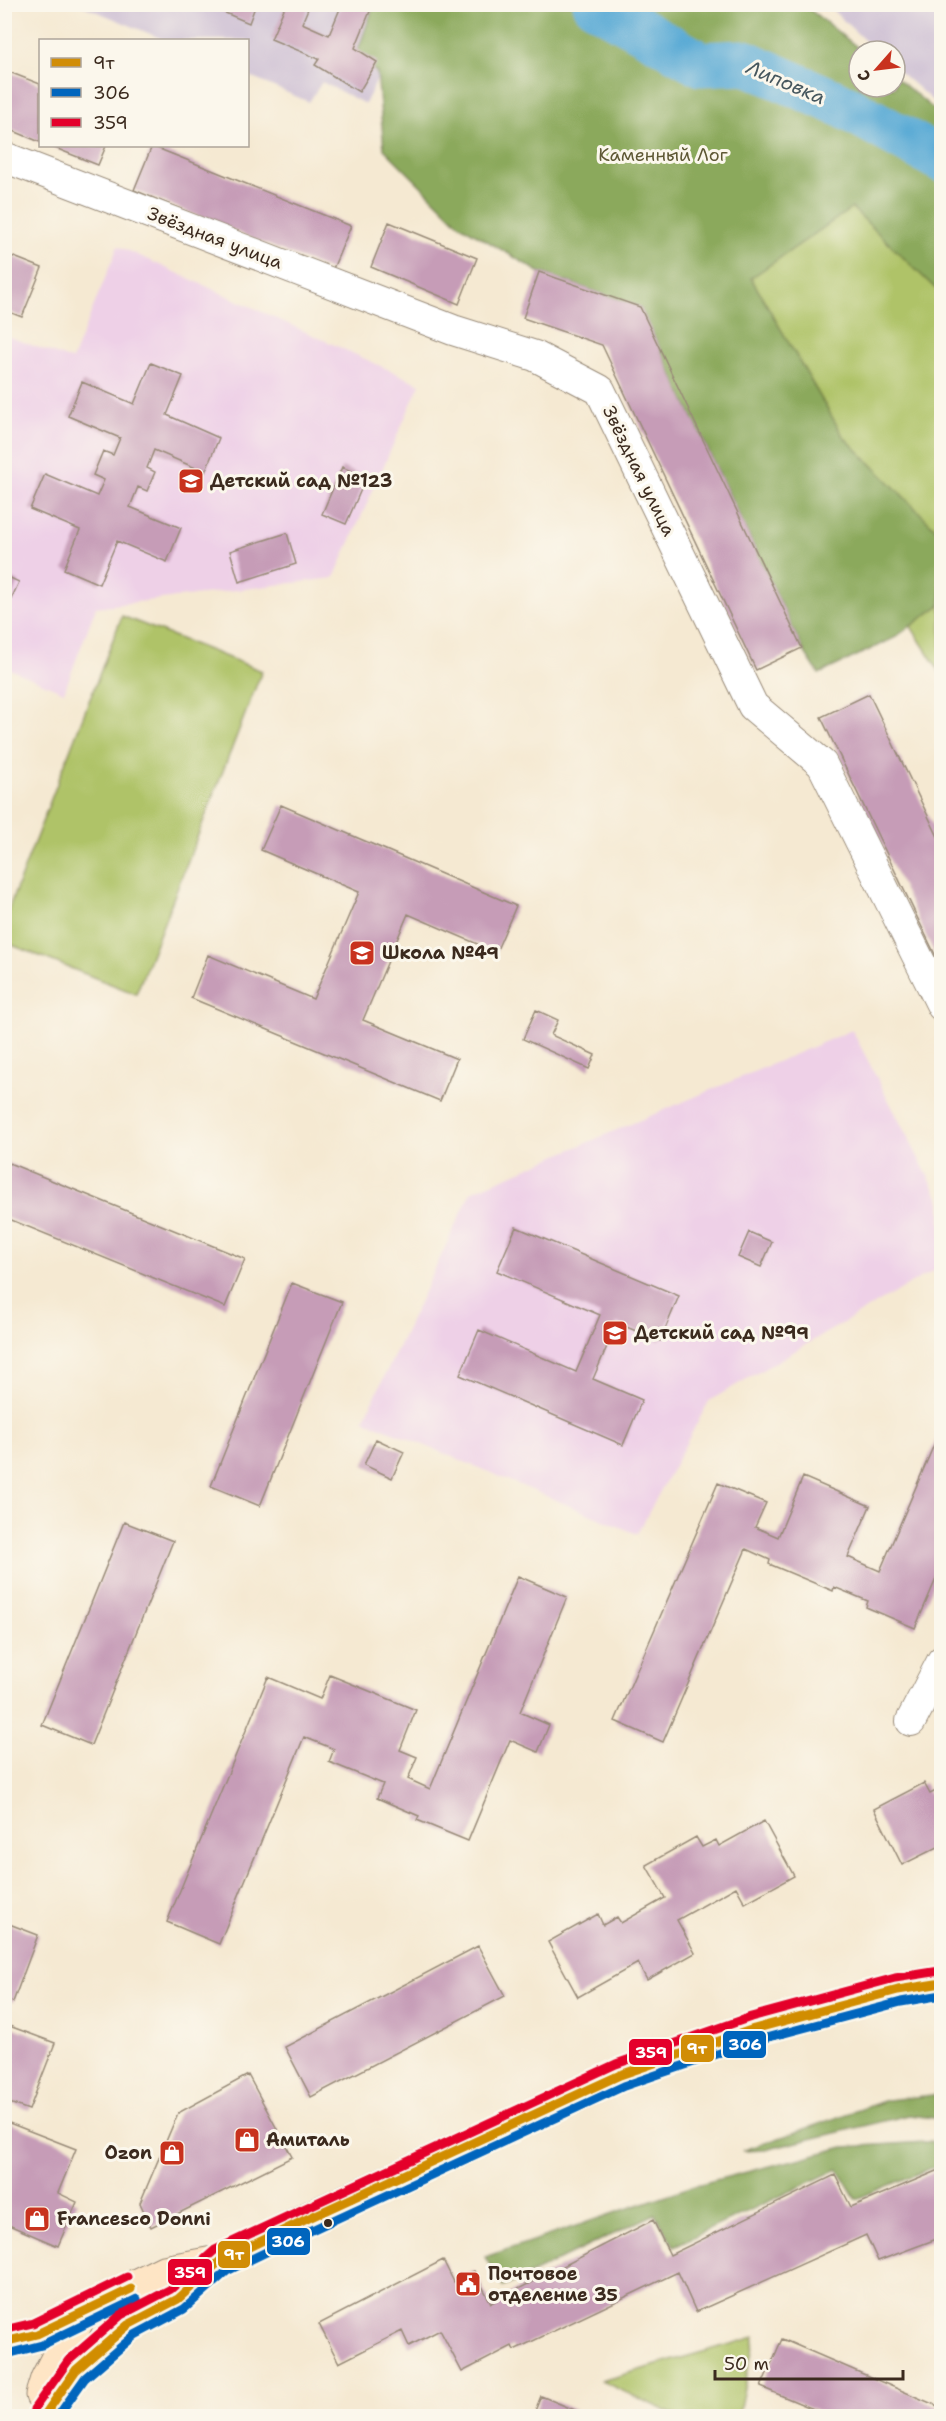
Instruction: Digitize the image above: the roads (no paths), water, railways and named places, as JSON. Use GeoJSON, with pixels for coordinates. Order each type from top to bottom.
{"type":"FeatureCollection","features":[{"type":"Feature","properties":{"kind":"main road"},"geometry":{"type":"LineString","coordinates":[[4,2342],[37,2334],[164,2272],[220,2261],[620,2075],[754,2029],[898,1990],[942,1983]]}},
{"type":"Feature","properties":{"kind":"main road"},"geometry":{"type":"LineString","coordinates":[[44,2416],[76,2370],[128,2325],[178,2299],[220,2261]]}},
{"type":"Feature","properties":{"kind":"main road"},"geometry":{"type":"LineString","coordinates":[[35,2416],[47,2379],[81,2313]]}},
{"type":"Feature","properties":{"kind":"street","name":"Звёздная улица"},"geometry":{"type":"LineString","coordinates":[[4,157],[453,330],[535,356],[600,390],[753,706],[822,764],[942,1006]]}},
{"type":"Feature","properties":{"kind":"street"},"geometry":{"type":"LineString","coordinates":[[911,1721],[942,1662]]}},
{"type":"Feature","properties":{"kind":"waterway","name":"Липовка"},"geometry":{"type":"LineString","coordinates":[[595,4],[701,64],[744,62],[846,107],[942,160]]}},
{"type":"Feature","properties":{"kind":"place","name":"Детский сад №123"},"geometry":{"type":"Point","coordinates":[191,481]}},
{"type":"Feature","properties":{"kind":"place","name":"Школа №49"},"geometry":{"type":"Point","coordinates":[362,953]}},
{"type":"Feature","properties":{"kind":"place","name":"Детский сад №99"},"geometry":{"type":"Point","coordinates":[615,1333]}},
{"type":"Feature","properties":{"kind":"place","name":"Амиталь"},"geometry":{"type":"Point","coordinates":[247,2140]}},
{"type":"Feature","properties":{"kind":"place","name":"Ozon"},"geometry":{"type":"Point","coordinates":[172,2153]}},
{"type":"Feature","properties":{"kind":"place","name":"Francesco Donni"},"geometry":{"type":"Point","coordinates":[37,2219]}},
{"type":"Feature","properties":{"kind":"place","name":"Почтовое отделение 35"},"geometry":{"type":"Point","coordinates":[468,2284]}},
{"type":"Feature","properties":{"kind":"park label","name":"Каменный Лог"},"geometry":{"type":"Point","coordinates":[663,155]}}]}
